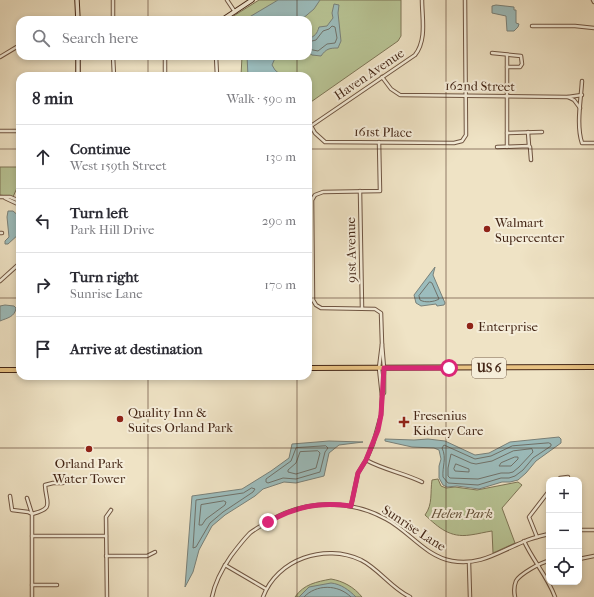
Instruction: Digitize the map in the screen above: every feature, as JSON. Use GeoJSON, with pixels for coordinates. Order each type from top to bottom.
{"type":"FeatureCollection","features":[{"type":"Feature","properties":{"kind":"main road","name":"US 6"},"geometry":{"type":"LineString","coordinates":[[312,368],[594,367]]}},
{"type":"Feature","properties":{"kind":"main road"},"geometry":{"type":"LineString","coordinates":[[0,370],[16,370]]}},
{"type":"Feature","properties":{"kind":"street"},"geometry":{"type":"LineString","coordinates":[[77,0],[78,16]]}},
{"type":"Feature","properties":{"kind":"street"},"geometry":{"type":"LineString","coordinates":[[113,0],[113,16]]}},
{"type":"Feature","properties":{"kind":"street"},"geometry":{"type":"LineString","coordinates":[[227,0],[235,12]]}},
{"type":"Feature","properties":{"kind":"street"},"geometry":{"type":"LineString","coordinates":[[228,16],[252,0]]}},
{"type":"Feature","properties":{"kind":"street","name":"Haven Avenue"},"geometry":{"type":"LineString","coordinates":[[312,125],[411,58],[418,51],[422,41],[422,0]]}},
{"type":"Feature","properties":{"kind":"street"},"geometry":{"type":"LineString","coordinates":[[465,0],[466,96]]}},
{"type":"Feature","properties":{"kind":"street"},"geometry":{"type":"LineString","coordinates":[[532,26],[575,26],[594,28]]}},
{"type":"Feature","properties":{"kind":"street"},"geometry":{"type":"LineString","coordinates":[[0,57],[16,47]]}},
{"type":"Feature","properties":{"kind":"street"},"geometry":{"type":"LineString","coordinates":[[492,53],[521,55],[522,64],[520,67],[507,67]]}},
{"type":"Feature","properties":{"kind":"street"},"geometry":{"type":"LineString","coordinates":[[507,55],[507,147]]}},
{"type":"Feature","properties":{"kind":"street"},"geometry":{"type":"LineString","coordinates":[[78,60],[78,72]]}},
{"type":"Feature","properties":{"kind":"street"},"geometry":{"type":"LineString","coordinates":[[113,60],[114,72]]}},
{"type":"Feature","properties":{"kind":"street"},"geometry":{"type":"LineString","coordinates":[[165,60],[165,72]]}},
{"type":"Feature","properties":{"kind":"street"},"geometry":{"type":"LineString","coordinates":[[216,60],[217,72]]}},
{"type":"Feature","properties":{"kind":"street","name":"162nd Street"},"geometry":{"type":"LineString","coordinates":[[382,77],[391,89],[400,95],[568,97],[582,95]]}},
{"type":"Feature","properties":{"kind":"street"},"geometry":{"type":"LineString","coordinates":[[582,81],[580,137],[582,143],[594,143]]}},
{"type":"Feature","properties":{"kind":"street","name":"161st Place"},"geometry":{"type":"LineString","coordinates":[[312,130],[326,142],[454,143],[462,141],[466,135],[466,96]]}},
{"type":"Feature","properties":{"kind":"street"},"geometry":{"type":"LineString","coordinates":[[568,97],[574,100],[580,108]]}},
{"type":"Feature","properties":{"kind":"street"},"geometry":{"type":"LineString","coordinates":[[0,131],[16,131]]}},
{"type":"Feature","properties":{"kind":"street"},"geometry":{"type":"LineString","coordinates":[[528,132],[531,160]]}},
{"type":"Feature","properties":{"kind":"street"},"geometry":{"type":"LineString","coordinates":[[507,134],[542,132]]}},
{"type":"Feature","properties":{"kind":"street"},"geometry":{"type":"LineString","coordinates":[[351,506],[358,473],[366,460],[378,430],[381,415],[381,313],[375,309],[321,308],[316,305],[313,300],[312,200],[315,195],[322,192],[380,191],[379,142]]}},
{"type":"Feature","properties":{"kind":"street"},"geometry":{"type":"LineString","coordinates":[[497,147],[529,146]]}},
{"type":"Feature","properties":{"kind":"street","name":"91st Avenue"},"geometry":{"type":"LineString","coordinates":[[360,191],[362,308]]}},
{"type":"Feature","properties":{"kind":"street"},"geometry":{"type":"LineString","coordinates":[[1,197],[10,197],[16,199]]}},
{"type":"Feature","properties":{"kind":"street"},"geometry":{"type":"LineString","coordinates":[[1,197],[16,203]]}},
{"type":"Feature","properties":{"kind":"street"},"geometry":{"type":"LineString","coordinates":[[0,281],[16,267]]}},
{"type":"Feature","properties":{"kind":"street"},"geometry":{"type":"LineString","coordinates":[[366,460],[380,467],[405,474],[422,482]]}},
{"type":"Feature","properties":{"kind":"street"},"geometry":{"type":"LineString","coordinates":[[564,477],[568,476]]}},
{"type":"Feature","properties":{"kind":"street"},"geometry":{"type":"LineString","coordinates":[[10,496],[12,510],[32,514],[44,511],[47,508],[48,503],[45,485],[63,483]]}},
{"type":"Feature","properties":{"kind":"street"},"geometry":{"type":"LineString","coordinates":[[537,537],[530,517],[546,496]]}},
{"type":"Feature","properties":{"kind":"street"},"geometry":{"type":"LineString","coordinates":[[27,498],[32,514],[32,597]]}},
{"type":"Feature","properties":{"kind":"street","name":"Sunrise Lane"},"geometry":{"type":"LineString","coordinates":[[212,597],[214,586],[225,566],[238,547],[251,533],[285,512],[317,504],[351,506],[386,518],[435,556],[451,561],[469,562],[486,559],[524,541],[546,535]]}},
{"type":"Feature","properties":{"kind":"street"},"geometry":{"type":"LineString","coordinates":[[106,597],[106,517],[111,510]]}},
{"type":"Feature","properties":{"kind":"street"},"geometry":{"type":"LineString","coordinates":[[582,530],[594,530]]}},
{"type":"Feature","properties":{"kind":"street"},"geometry":{"type":"LineString","coordinates":[[32,536],[106,536]]}},
{"type":"Feature","properties":{"kind":"street"},"geometry":{"type":"LineString","coordinates":[[524,541],[555,597]]}},
{"type":"Feature","properties":{"kind":"street"},"geometry":{"type":"LineString","coordinates":[[106,556],[147,556],[155,552]]}},
{"type":"Feature","properties":{"kind":"street"},"geometry":{"type":"LineString","coordinates":[[263,597],[266,589],[279,573],[295,562],[308,556],[325,553],[345,554],[361,561],[373,568],[410,597]]}},
{"type":"Feature","properties":{"kind":"street"},"geometry":{"type":"LineString","coordinates":[[582,558],[594,556]]}},
{"type":"Feature","properties":{"kind":"street"},"geometry":{"type":"LineString","coordinates":[[469,562],[470,597]]}},
{"type":"Feature","properties":{"kind":"street"},"geometry":{"type":"LineString","coordinates":[[515,597],[514,589],[517,580],[525,573],[546,562]]}},
{"type":"Feature","properties":{"kind":"street"},"geometry":{"type":"LineString","coordinates":[[225,566],[266,589]]}},
{"type":"Feature","properties":{"kind":"street"},"geometry":{"type":"LineString","coordinates":[[32,585],[57,585]]}},
{"type":"Feature","properties":{"kind":"green space"},"geometry":{"type":"Polygon","coordinates":[[[259,0],[401,0],[401,36],[398,41],[312,101],[312,72],[241,72],[242,60],[312,60],[312,16],[234,16],[259,0]]]}},
{"type":"Feature","properties":{"kind":"green space"},"geometry":{"type":"Polygon","coordinates":[[[0,167],[16,167],[16,190],[13,197],[0,195],[0,167]]]}},
{"type":"Feature","properties":{"kind":"green space","name":"Helen Park"},"geometry":{"type":"Polygon","coordinates":[[[438,479],[441,486],[446,488],[455,487],[477,490],[518,482],[522,485],[502,508],[515,543],[493,553],[492,531],[463,536],[445,531],[435,524],[425,515],[428,511],[430,503],[432,480],[438,479]]]}},
{"type":"Feature","properties":{"kind":"green space"},"geometry":{"type":"Polygon","coordinates":[[[331,579],[348,585],[362,597],[295,597],[306,586],[331,579]]]}},
{"type":"Feature","properties":{"kind":"water"},"geometry":{"type":"Polygon","coordinates":[[[278,0],[320,0],[314,9],[306,16],[251,16],[278,0]]]}},
{"type":"Feature","properties":{"kind":"water"},"geometry":{"type":"Polygon","coordinates":[[[334,4],[339,5],[338,13],[341,41],[338,48],[328,49],[321,56],[312,55],[312,37],[319,27],[327,26],[333,18],[332,13],[334,4]]]}},
{"type":"Feature","properties":{"kind":"water"},"geometry":{"type":"Polygon","coordinates":[[[492,6],[514,7],[514,10],[516,10],[516,23],[519,24],[514,31],[507,31],[506,16],[492,13],[492,6]]]}},
{"type":"Feature","properties":{"kind":"water"},"geometry":{"type":"Polygon","coordinates":[[[247,60],[274,60],[272,65],[277,72],[248,72],[247,60]]]}},
{"type":"Feature","properties":{"kind":"water"},"geometry":{"type":"Polygon","coordinates":[[[8,211],[13,211],[16,214],[16,237],[8,244],[5,244],[5,241],[9,237],[7,217],[8,211]]]}},
{"type":"Feature","properties":{"kind":"water"},"geometry":{"type":"Polygon","coordinates":[[[435,267],[433,275],[445,303],[444,305],[437,306],[436,304],[421,306],[416,303],[414,295],[435,267]]]}},
{"type":"Feature","properties":{"kind":"water"},"geometry":{"type":"Polygon","coordinates":[[[0,306],[14,306],[16,308],[10,317],[0,321],[0,306]]]}},
{"type":"Feature","properties":{"kind":"water"},"geometry":{"type":"Polygon","coordinates":[[[559,437],[561,439],[561,443],[536,461],[518,480],[502,482],[479,489],[457,486],[447,487],[443,485],[439,478],[439,466],[441,459],[439,450],[434,448],[412,447],[385,441],[385,439],[428,439],[445,441],[475,455],[489,453],[510,442],[559,437]]]}},
{"type":"Feature","properties":{"kind":"water"},"geometry":{"type":"Polygon","coordinates":[[[329,441],[363,442],[339,445],[329,453],[324,476],[296,483],[284,482],[263,489],[255,496],[225,515],[212,526],[199,550],[193,572],[185,587],[192,496],[242,489],[289,458],[292,444],[329,441]]]}},
{"type":"Feature","properties":{"kind":"water"},"geometry":{"type":"Polygon","coordinates":[[[331,583],[345,588],[356,597],[299,597],[309,587],[331,583]]]}},
{"type":"Feature","properties":{"kind":"place","name":"Walmart Supercenter"},"geometry":{"type":"Point","coordinates":[487,229]}},
{"type":"Feature","properties":{"kind":"place","name":"Enterprise"},"geometry":{"type":"Point","coordinates":[470,326]}},
{"type":"Feature","properties":{"kind":"place","name":"Quality Inn & Suites Orland Park"},"geometry":{"type":"Point","coordinates":[120,419]}},
{"type":"Feature","properties":{"kind":"place","name":"Fresenius Kidney Care"},"geometry":{"type":"Point","coordinates":[404,422]}},
{"type":"Feature","properties":{"kind":"place","name":"Orland Park Water Tower"},"geometry":{"type":"Point","coordinates":[89,449]}},
{"type":"Feature","properties":{"kind":"route"},"geometry":{"type":"LineString","coordinates":[[268,522],[285,512],[304,506],[317,504],[339,504],[351,506],[358,473],[366,460],[378,430],[381,415],[382,396],[384,393],[384,368],[449,368]]}}]}
